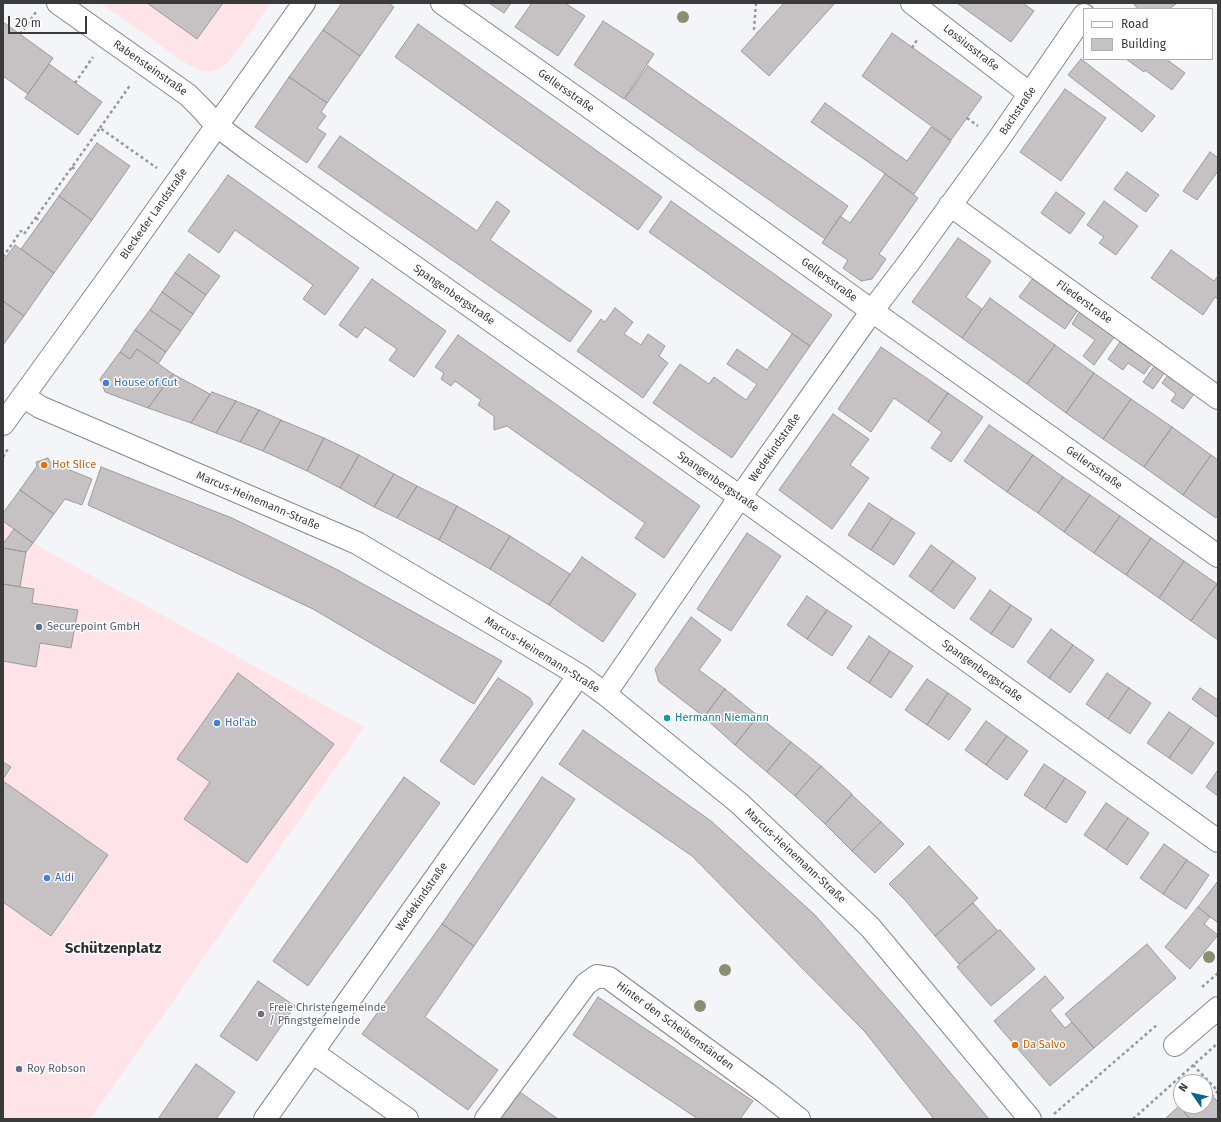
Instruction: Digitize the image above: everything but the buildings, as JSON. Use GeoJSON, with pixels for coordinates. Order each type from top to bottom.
{"type":"FeatureCollection","features":[{"type":"Feature","properties":{"kind":"street","name":"Rabensteinstraße"},"geometry":{"type":"LineString","coordinates":[[58,3],[188,95],[216,126]]}},
{"type":"Feature","properties":{"kind":"street","name":"Bleckeder Landstraße"},"geometry":{"type":"LineString","coordinates":[[3,424],[304,3]]}},
{"type":"Feature","properties":{"kind":"street","name":"Gellersstraße"},"geometry":{"type":"LineString","coordinates":[[442,3],[585,104],[872,312],[1218,556]]}},
{"type":"Feature","properties":{"kind":"street","name":"Lossiusstraße"},"geometry":{"type":"LineString","coordinates":[[912,3],[1030,94]]}},
{"type":"Feature","properties":{"kind":"street","name":"Bachstraße"},"geometry":{"type":"LineString","coordinates":[[950,205],[998,140],[1083,16]]}},
{"type":"Feature","properties":{"kind":"street","name":"Spangenbergstraße"},"geometry":{"type":"LineString","coordinates":[[216,126],[740,497],[1218,841]]}},
{"type":"Feature","properties":{"kind":"street","name":"Wedekindstraße"},"geometry":{"type":"LineString","coordinates":[[605,694],[740,497],[950,205]]}},
{"type":"Feature","properties":{"kind":"street","name":"Fliederstraße"},"geometry":{"type":"LineString","coordinates":[[950,205],[1218,398]]}},
{"type":"Feature","properties":{"kind":"street","name":"Marcus-Heinemann-Straße"},"geometry":{"type":"LineString","coordinates":[[23,396],[40,407],[357,543],[578,675],[605,694],[739,803],[870,927],[1041,1118]]}},
{"type":"Feature","properties":{"kind":"street","name":"Wedekindstraße"},"geometry":{"type":"LineString","coordinates":[[265,1119],[578,675]]}},
{"type":"Feature","properties":{"kind":"street","name":"Hinter den Scheibenständen"},"geometry":{"type":"LineString","coordinates":[[486,1119],[586,984],[597,976],[609,978],[766,1093],[799,1119]]}},
{"type":"Feature","properties":{"kind":"street"},"geometry":{"type":"LineString","coordinates":[[1175,1045],[1218,1008]]}},
{"type":"Feature","properties":{"kind":"street"},"geometry":{"type":"LineString","coordinates":[[312,1052],[407,1119]]}},
{"type":"Feature","properties":{"kind":"path"},"geometry":{"type":"LineString","coordinates":[[756,3],[754,29],[757,32]]}},
{"type":"Feature","properties":{"kind":"path"},"geometry":{"type":"LineString","coordinates":[[20,34],[37,9]]}},
{"type":"Feature","properties":{"kind":"path"},"geometry":{"type":"LineString","coordinates":[[75,83],[107,38]]}},
{"type":"Feature","properties":{"kind":"path"},"geometry":{"type":"LineString","coordinates":[[3,257],[21,231],[24,234],[36,218],[144,64]]}},
{"type":"Feature","properties":{"kind":"path"},"geometry":{"type":"LineString","coordinates":[[100,128],[159,170]]}},
{"type":"Feature","properties":{"kind":"path"},"geometry":{"type":"LineString","coordinates":[[72,167],[77,171]]}},
{"type":"Feature","properties":{"kind":"path"},"geometry":{"type":"LineString","coordinates":[[36,218],[40,222]]}},
{"type":"Feature","properties":{"kind":"path"},"geometry":{"type":"LineString","coordinates":[[1201,988],[1218,973]]}},
{"type":"Feature","properties":{"kind":"path"},"geometry":{"type":"LineString","coordinates":[[1041,1118],[1163,1021]]}},
{"type":"Feature","properties":{"kind":"path"},"geometry":{"type":"LineString","coordinates":[[1133,1119],[1218,1043]]}},
{"type":"Feature","properties":{"kind":"shaded area"},"geometry":{"type":"Polygon","coordinates":[[[100,3],[271,3],[230,61],[218,69],[208,72],[198,70],[184,62],[100,3]]]}},
{"type":"Feature","properties":{"kind":"shaded area"},"geometry":{"type":"Polygon","coordinates":[[[3,521],[33,543],[364,727],[90,1119],[3,1119],[3,521]]]}},
{"type":"Feature","properties":{"kind":"place","name":"House of Cut"},"geometry":{"type":"Point","coordinates":[106,383]}},
{"type":"Feature","properties":{"kind":"place","name":"Hot Slice"},"geometry":{"type":"Point","coordinates":[44,465]}},
{"type":"Feature","properties":{"kind":"place","name":"Securepoint GmbH"},"geometry":{"type":"Point","coordinates":[39,627]}},
{"type":"Feature","properties":{"kind":"place","name":"Hermann Niemann"},"geometry":{"type":"Point","coordinates":[667,718]}},
{"type":"Feature","properties":{"kind":"place","name":"Hol'ab"},"geometry":{"type":"Point","coordinates":[217,723]}},
{"type":"Feature","properties":{"kind":"place","name":"Aldi"},"geometry":{"type":"Point","coordinates":[47,878]}},
{"type":"Feature","properties":{"kind":"place","name":"Freie Christengemeinde / Pfingstgemeinde"},"geometry":{"type":"Point","coordinates":[261,1014]}},
{"type":"Feature","properties":{"kind":"place","name":"Da Salvo"},"geometry":{"type":"Point","coordinates":[1015,1045]}},
{"type":"Feature","properties":{"kind":"place","name":"Roy Robson"},"geometry":{"type":"Point","coordinates":[19,1069]}},
{"type":"Feature","properties":{"kind":"district","name":"Schützenplatz"},"geometry":{"type":"Point","coordinates":[113,949]}}]}
